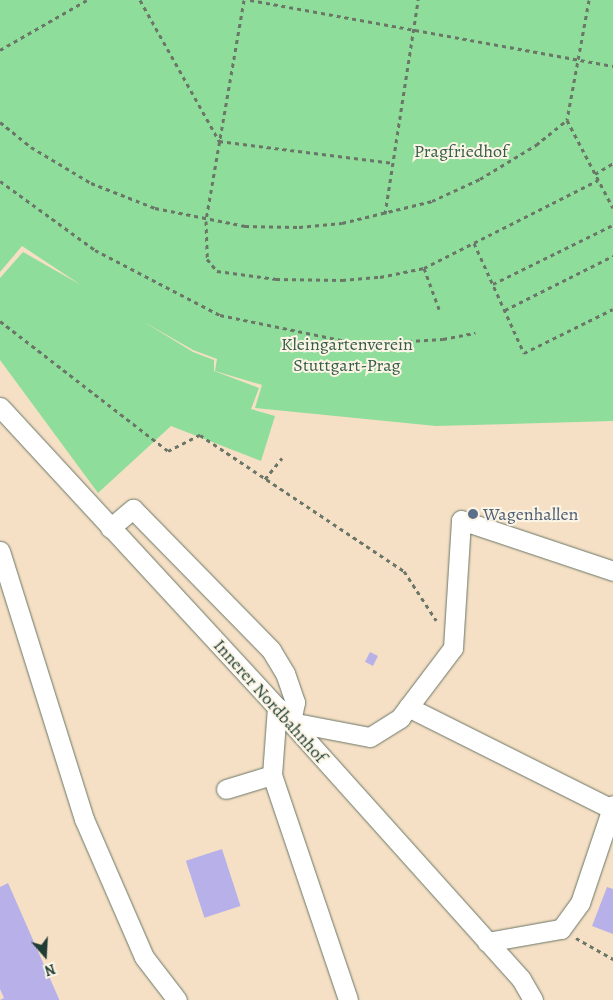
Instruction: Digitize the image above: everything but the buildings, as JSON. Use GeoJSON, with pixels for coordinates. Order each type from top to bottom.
{"type":"FeatureCollection","features":[{"type":"Feature","properties":{"kind":"lane","name":"Innerer Nordbahnhof"},"geometry":{"type":"LineString","coordinates":[[0,407],[291,722],[521,979],[533,1000]]}},
{"type":"Feature","properties":{"kind":"lane"},"geometry":{"type":"LineString","coordinates":[[110,528],[133,509],[271,650],[285,673],[295,702],[291,722],[370,737],[400,718],[453,648],[462,520],[613,571]]}},
{"type":"Feature","properties":{"kind":"lane"},"geometry":{"type":"LineString","coordinates":[[0,551],[84,819],[144,958],[177,1000]]}},
{"type":"Feature","properties":{"kind":"lane"},"geometry":{"type":"LineString","coordinates":[[277,707],[272,775],[348,1000]]}},
{"type":"Feature","properties":{"kind":"lane"},"geometry":{"type":"LineString","coordinates":[[408,707],[612,807],[580,903],[561,929],[487,942]]}},
{"type":"Feature","properties":{"kind":"lane"},"geometry":{"type":"LineString","coordinates":[[226,789],[272,775]]}},
{"type":"Feature","properties":{"kind":"path"},"geometry":{"type":"LineString","coordinates":[[0,50],[87,0]]}},
{"type":"Feature","properties":{"kind":"path"},"geometry":{"type":"LineString","coordinates":[[140,0],[219,141]]}},
{"type":"Feature","properties":{"kind":"path"},"geometry":{"type":"LineString","coordinates":[[244,0],[206,221],[207,259],[217,271],[233,275],[342,280],[380,277],[424,268],[598,180]]}},
{"type":"Feature","properties":{"kind":"path"},"geometry":{"type":"LineString","coordinates":[[250,0],[613,66]]}},
{"type":"Feature","properties":{"kind":"path"},"geometry":{"type":"LineString","coordinates":[[385,215],[418,0]]}},
{"type":"Feature","properties":{"kind":"path"},"geometry":{"type":"LineString","coordinates":[[589,0],[567,120],[613,208]]}},
{"type":"Feature","properties":{"kind":"path"},"geometry":{"type":"LineString","coordinates":[[0,122],[31,147],[91,183],[155,208],[206,221],[299,227],[385,215],[432,201],[480,179],[536,145],[567,120]]}},
{"type":"Feature","properties":{"kind":"path"},"geometry":{"type":"LineString","coordinates":[[219,141],[392,163]]}},
{"type":"Feature","properties":{"kind":"path"},"geometry":{"type":"LineString","coordinates":[[595,174],[613,163]]}},
{"type":"Feature","properties":{"kind":"path"},"geometry":{"type":"LineString","coordinates":[[0,182],[95,250],[220,315],[360,344],[443,340],[475,333]]}},
{"type":"Feature","properties":{"kind":"path"},"geometry":{"type":"LineString","coordinates":[[493,284],[613,225]]}},
{"type":"Feature","properties":{"kind":"path"},"geometry":{"type":"LineString","coordinates":[[474,243],[524,353],[613,309]]}},
{"type":"Feature","properties":{"kind":"path"},"geometry":{"type":"LineString","coordinates":[[505,310],[613,256]]}},
{"type":"Feature","properties":{"kind":"path"},"geometry":{"type":"LineString","coordinates":[[424,268],[439,309]]}},
{"type":"Feature","properties":{"kind":"path"},"geometry":{"type":"LineString","coordinates":[[0,321],[168,451],[200,435],[404,571],[438,623]]}},
{"type":"Feature","properties":{"kind":"path"},"geometry":{"type":"LineString","coordinates":[[265,479],[282,458]]}},
{"type":"Feature","properties":{"kind":"path"},"geometry":{"type":"LineString","coordinates":[[561,929],[613,959]]}},
{"type":"Feature","properties":{"kind":"green space","name":"Pragfriedhof"},"geometry":{"type":"Polygon","coordinates":[[[0,0],[613,0],[613,421],[436,426],[255,408],[262,385],[215,371],[217,359],[193,350],[144,322],[193,352],[214,360],[214,371],[259,388],[251,409],[275,416],[261,461],[171,426],[98,493],[0,360],[0,278],[23,252],[81,285],[22,246],[0,272],[0,0]]]}},
{"type":"Feature","properties":{"kind":"place","name":"Wagenhallen"},"geometry":{"type":"Point","coordinates":[473,514]}},
{"type":"Feature","properties":{"kind":"park label","name":"Kleingartenverein Stuttgart-Prag"},"geometry":{"type":"Point","coordinates":[347,355]}}]}
